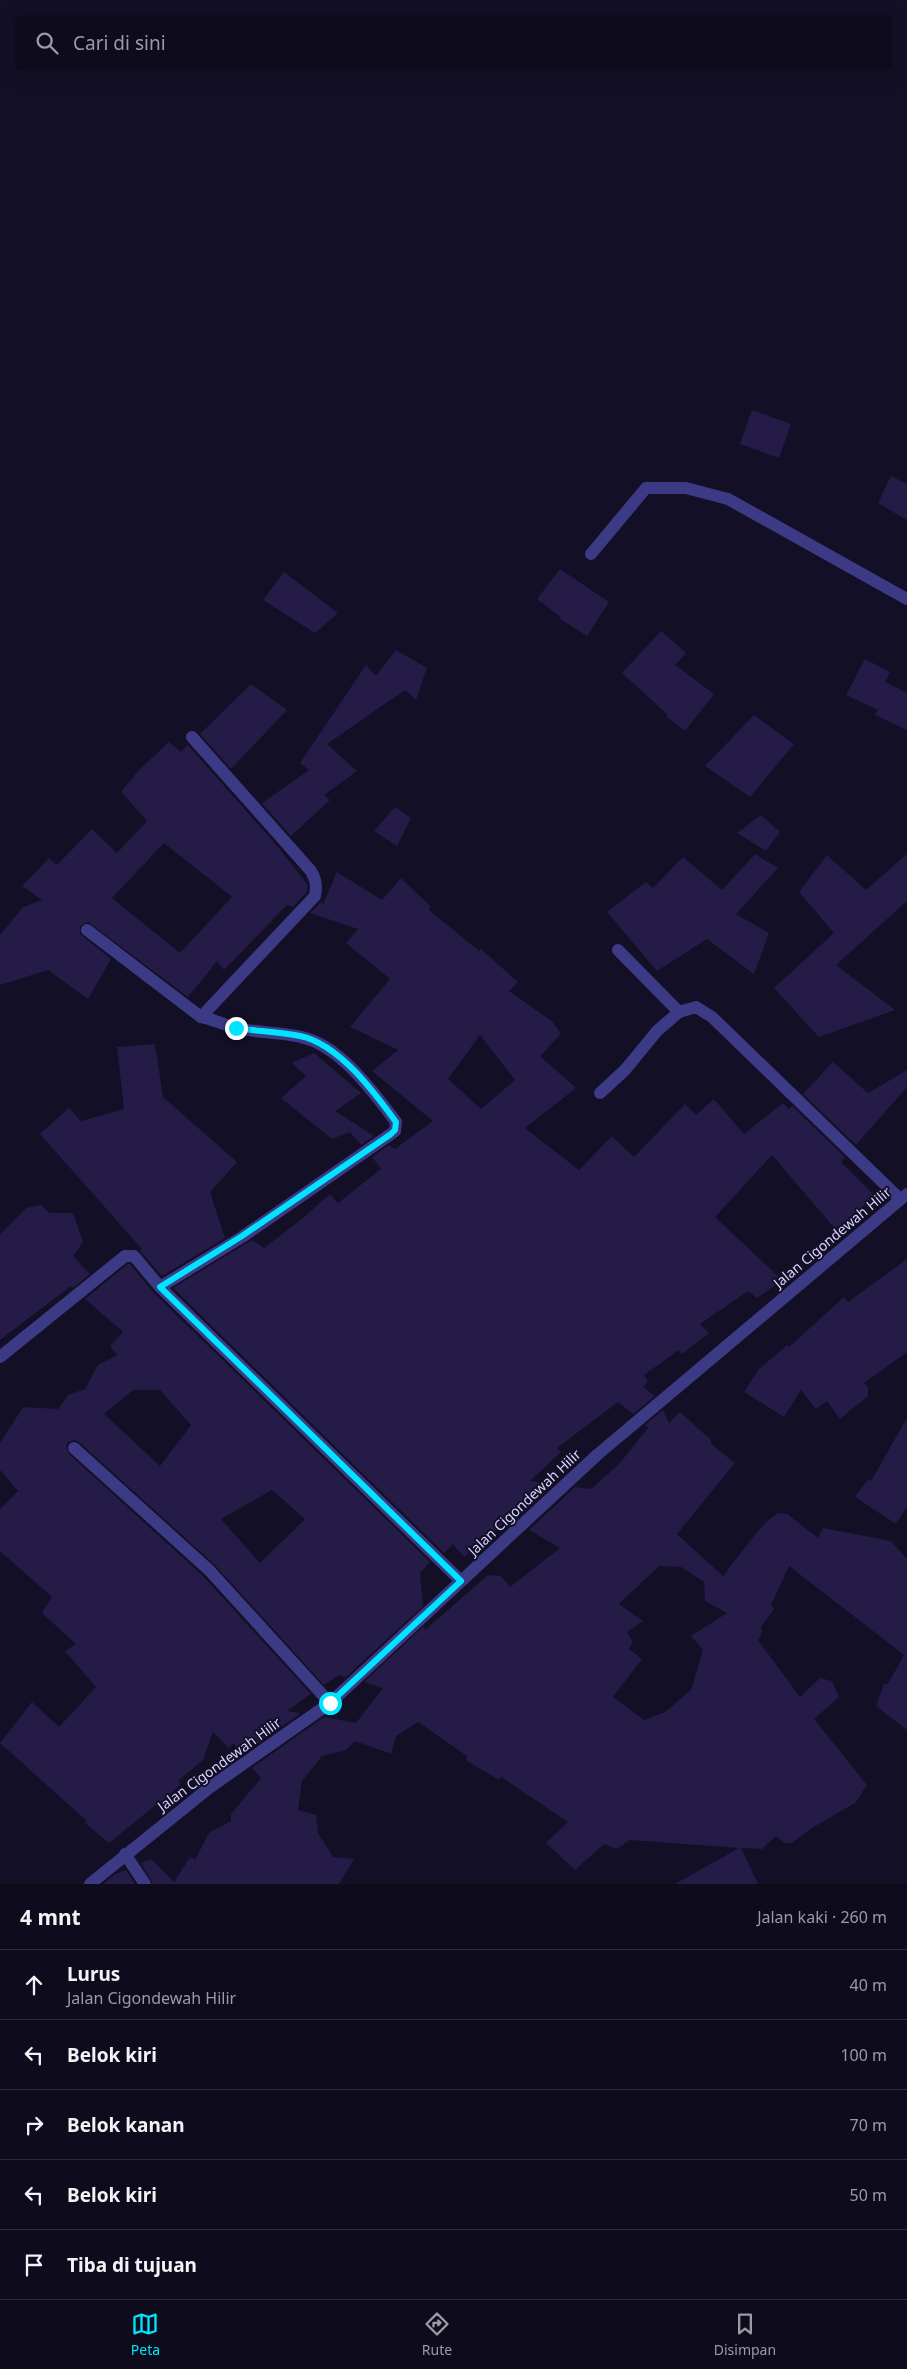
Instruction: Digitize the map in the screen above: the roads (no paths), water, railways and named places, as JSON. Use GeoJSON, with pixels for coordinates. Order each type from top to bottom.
{"type":"FeatureCollection","features":[{"type":"Feature","properties":{"kind":"street"},"geometry":{"type":"LineString","coordinates":[[591,554],[646,488],[686,488],[728,499],[907,599]]}},
{"type":"Feature","properties":{"kind":"street"},"geometry":{"type":"LineString","coordinates":[[192,737],[316,879],[315,896],[200,1017]]}},
{"type":"Feature","properties":{"kind":"street"},"geometry":{"type":"LineString","coordinates":[[87,930],[200,1017],[216,1020],[236,1028],[301,1036],[328,1048],[374,1093],[396,1122],[396,1128],[391,1134],[242,1236],[160,1287]]}},
{"type":"Feature","properties":{"kind":"street"},"geometry":{"type":"LineString","coordinates":[[618,950],[679,1012]]}},
{"type":"Feature","properties":{"kind":"street"},"geometry":{"type":"LineString","coordinates":[[600,1093],[625,1070],[657,1031],[679,1012],[696,1007],[712,1017],[904,1196]]}},
{"type":"Feature","properties":{"kind":"street","name":"Jalan Cigondewah Hilir"},"geometry":{"type":"LineString","coordinates":[[90,1884],[209,1788],[330,1703],[597,1455],[904,1196]]}},
{"type":"Feature","properties":{"kind":"street"},"geometry":{"type":"LineString","coordinates":[[0,1358],[125,1256],[131,1255],[136,1257],[160,1287],[461,1581]]}},
{"type":"Feature","properties":{"kind":"street"},"geometry":{"type":"LineString","coordinates":[[74,1448],[209,1570],[330,1703]]}},
{"type":"Feature","properties":{"kind":"street"},"geometry":{"type":"LineString","coordinates":[[125,1854],[145,1884]]}}]}
